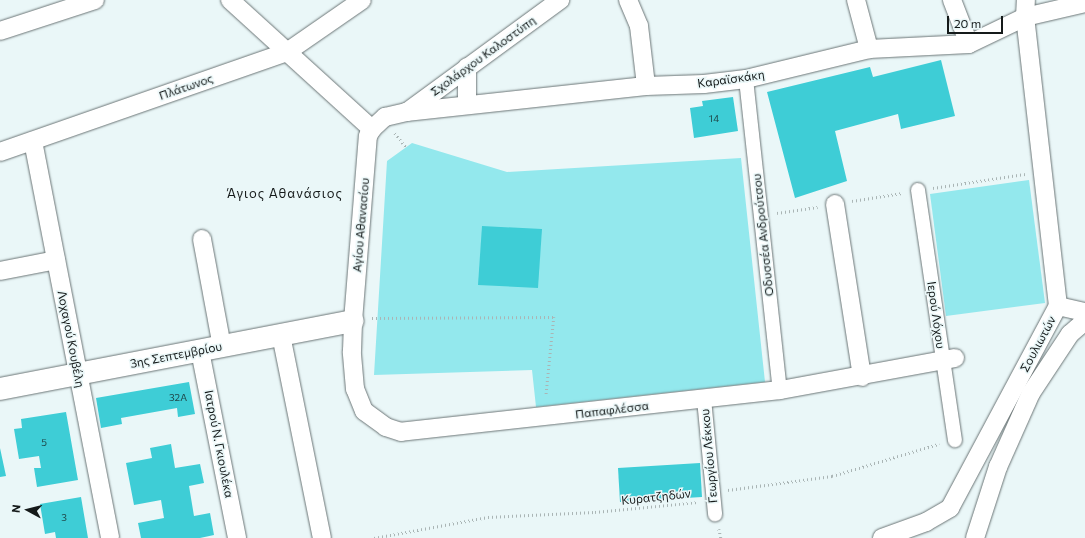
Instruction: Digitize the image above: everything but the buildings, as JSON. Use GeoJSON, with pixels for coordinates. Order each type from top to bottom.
{"type":"FeatureCollection","features":[{"type":"Feature","properties":{"kind":"street"},"geometry":{"type":"LineString","coordinates":[[0,31],[95,0]]}},
{"type":"Feature","properties":{"kind":"street"},"geometry":{"type":"LineString","coordinates":[[230,0],[372,129]]}},
{"type":"Feature","properties":{"kind":"street","name":"Πλάτωνος"},"geometry":{"type":"LineString","coordinates":[[0,152],[287,52],[362,0]]}},
{"type":"Feature","properties":{"kind":"street","name":"Σχολάρχου Καλοστύπη"},"geometry":{"type":"LineString","coordinates":[[406,112],[560,0]]}},
{"type":"Feature","properties":{"kind":"street"},"geometry":{"type":"LineString","coordinates":[[628,0],[639,26],[646,86]]}},
{"type":"Feature","properties":{"kind":"street"},"geometry":{"type":"LineString","coordinates":[[856,0],[869,49]]}},
{"type":"Feature","properties":{"kind":"street"},"geometry":{"type":"LineString","coordinates":[[952,0],[969,44]]}},
{"type":"Feature","properties":{"kind":"street","name":"Καραϊσκάκη"},"geometry":{"type":"LineString","coordinates":[[372,129],[385,117],[406,112],[646,86],[704,84],[746,79],[869,49],[969,44],[1026,9],[1085,3]]}},
{"type":"Feature","properties":{"kind":"street","name":"Σουλιωτών"},"geometry":{"type":"LineString","coordinates":[[882,538],[926,522],[950,508],[1058,306],[1026,9]]}},
{"type":"Feature","properties":{"kind":"street"},"geometry":{"type":"LineString","coordinates":[[467,67],[467,105]]}},
{"type":"Feature","properties":{"kind":"street","name":"Οδυσσέα Ανδρούτσου"},"geometry":{"type":"LineString","coordinates":[[746,79],[780,390]]}},
{"type":"Feature","properties":{"kind":"street","name":"Αγίου Αθανασίου"},"geometry":{"type":"LineString","coordinates":[[353,321],[368,136],[372,129]]}},
{"type":"Feature","properties":{"kind":"street","name":"Λοχαγού Κουβέλη"},"geometry":{"type":"LineString","coordinates":[[33,141],[110,538]]}},
{"type":"Feature","properties":{"kind":"street","name":"Ιερού Λόχου"},"geometry":{"type":"LineString","coordinates":[[918,190],[949,360],[955,440]]}},
{"type":"Feature","properties":{"kind":"street"},"geometry":{"type":"LineString","coordinates":[[835,204],[862,377]]}},
{"type":"Feature","properties":{"kind":"street"},"geometry":{"type":"LineString","coordinates":[[202,239],[222,346]]}},
{"type":"Feature","properties":{"kind":"street"},"geometry":{"type":"LineString","coordinates":[[0,271],[56,260]]}},
{"type":"Feature","properties":{"kind":"street"},"geometry":{"type":"LineString","coordinates":[[1058,306],[1085,312]]}},
{"type":"Feature","properties":{"kind":"street","name":"Παπαφλέσσα"},"geometry":{"type":"LineString","coordinates":[[353,321],[352,351],[357,396],[364,411],[386,427],[401,432],[420,432],[780,390],[862,377],[949,360]]}},
{"type":"Feature","properties":{"kind":"street","name":"3ης Σεπτεμβρίου"},"geometry":{"type":"LineString","coordinates":[[0,389],[353,321]]}},
{"type":"Feature","properties":{"kind":"street"},"geometry":{"type":"LineString","coordinates":[[975,538],[998,467],[1031,394],[1070,334],[1085,321]]}},
{"type":"Feature","properties":{"kind":"street"},"geometry":{"type":"LineString","coordinates":[[281,335],[322,538]]}},
{"type":"Feature","properties":{"kind":"street","name":"Ιατρού N. Γκιουλέκα"},"geometry":{"type":"LineString","coordinates":[[200,351],[237,538]]}},
{"type":"Feature","properties":{"kind":"street","name":"Γεωργίου Λέκκου"},"geometry":{"type":"LineString","coordinates":[[704,399],[714,507]]}},
{"type":"Feature","properties":{"kind":"path"},"geometry":{"type":"LineString","coordinates":[[918,190],[1043,172]]}},
{"type":"Feature","properties":{"kind":"path"},"geometry":{"type":"LineString","coordinates":[[378,318],[554,317],[544,418]]}},
{"type":"Feature","properties":{"kind":"path"},"geometry":{"type":"LineString","coordinates":[[714,507],[721,490],[832,476],[955,440]]}},
{"type":"Feature","properties":{"kind":"path","name":"Κυρατζηδών"},"geometry":{"type":"LineString","coordinates":[[374,538],[488,517],[714,507]]}},
{"type":"Feature","properties":{"kind":"shaded area"},"geometry":{"type":"Polygon","coordinates":[[[412,143],[507,172],[741,158],[765,382],[536,407],[532,370],[374,375],[387,161],[412,143]]]}},
{"type":"Feature","properties":{"kind":"shaded area"},"geometry":{"type":"Polygon","coordinates":[[[1029,180],[1045,303],[946,316],[930,194],[1029,180]]]}},
{"type":"Feature","properties":{"kind":"district","name":"Άγιος Αθανάσιος"},"geometry":{"type":"Point","coordinates":[285,193]}}]}
